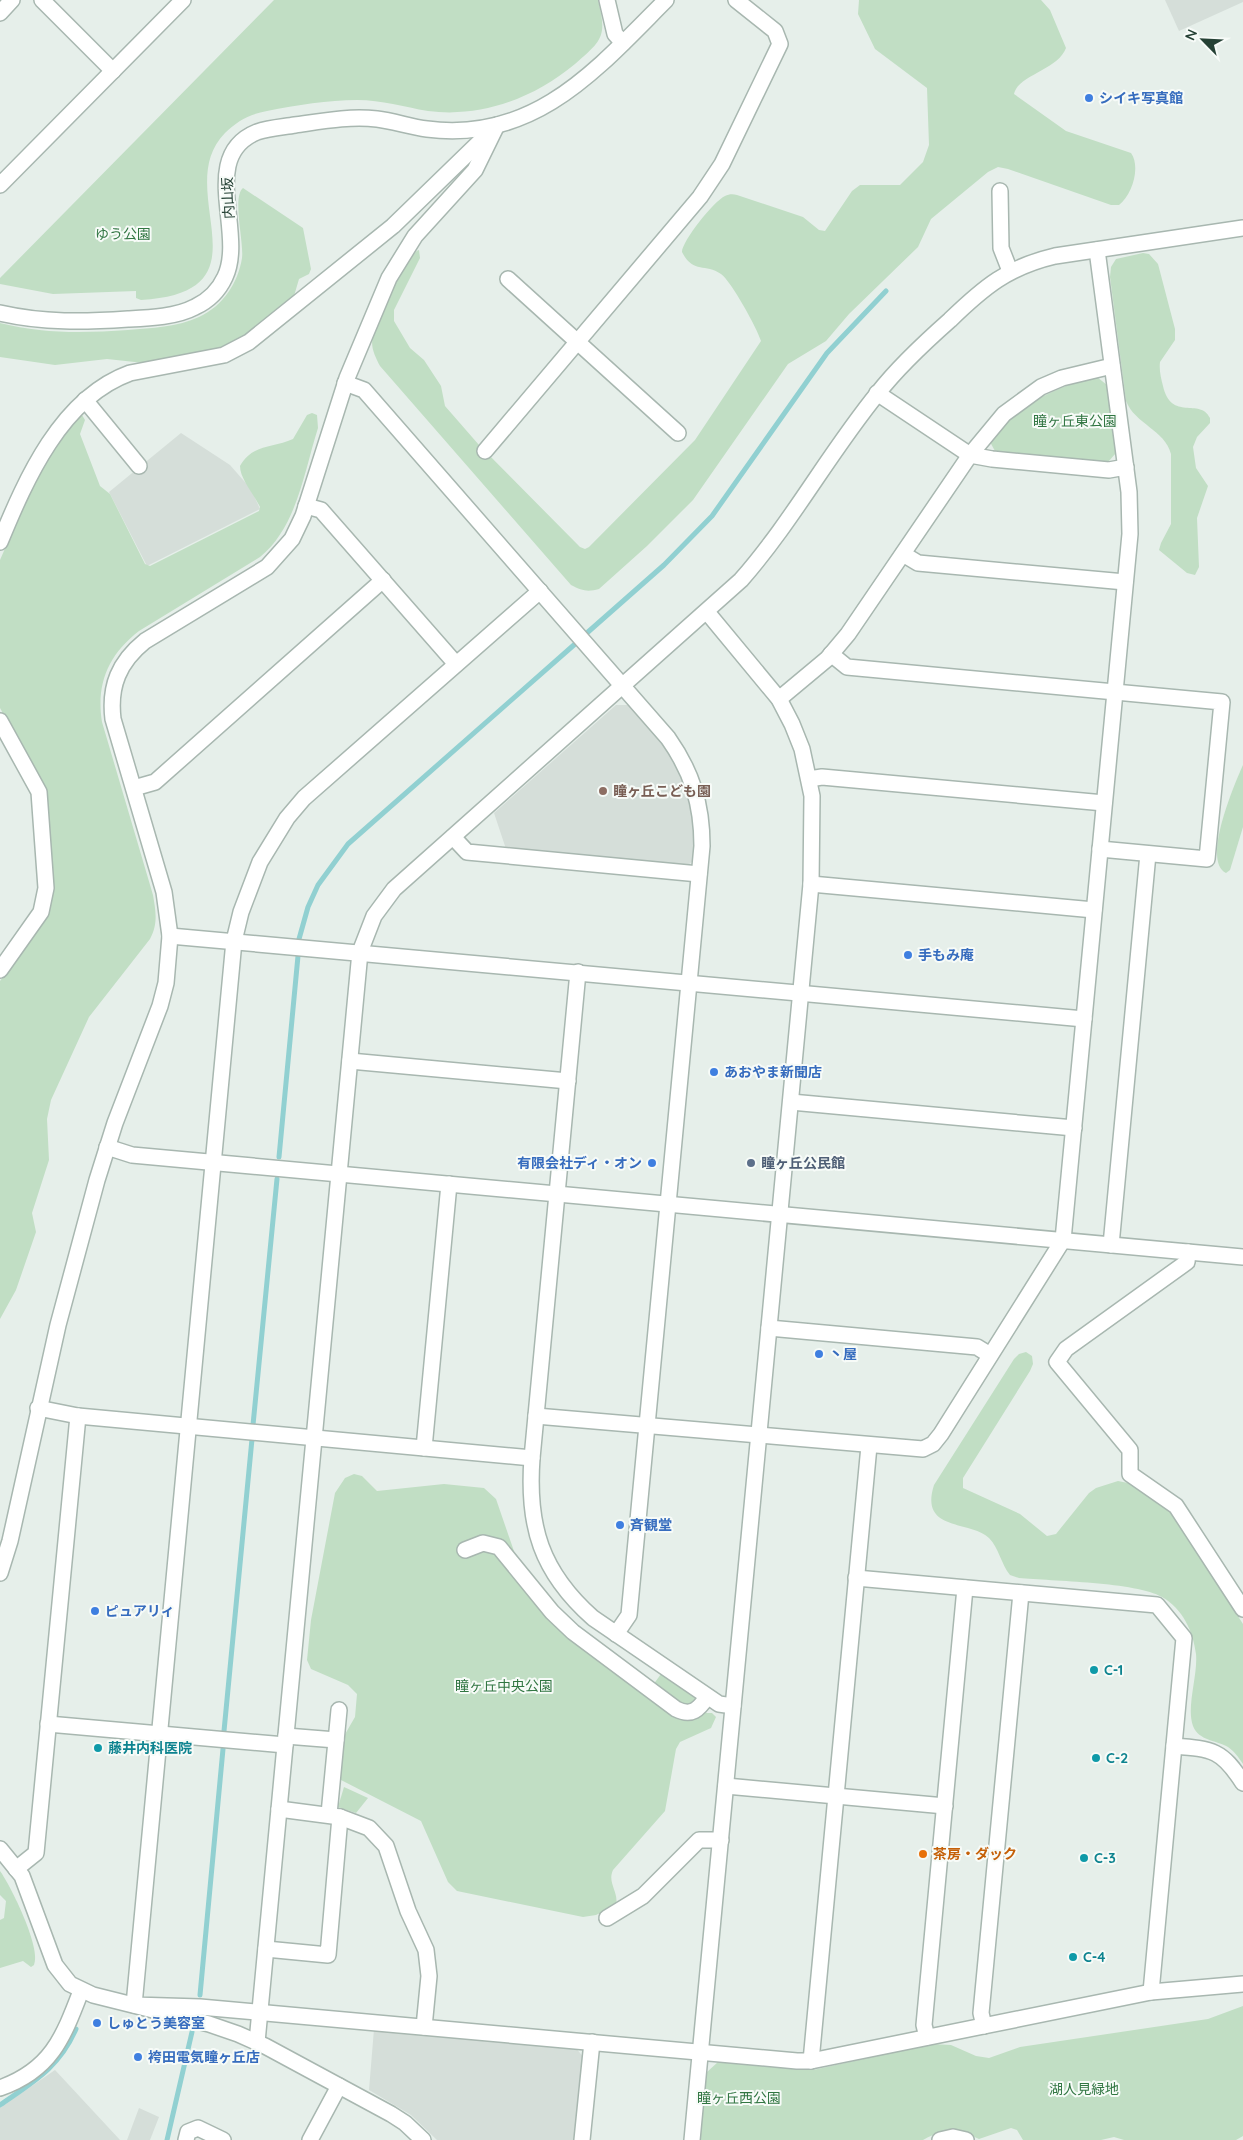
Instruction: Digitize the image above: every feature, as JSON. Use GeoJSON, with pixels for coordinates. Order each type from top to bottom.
{"type":"FeatureCollection","features":[{"type":"Feature","properties":{"kind":"street"},"geometry":{"type":"LineString","coordinates":[[0,13],[12,0]]}},
{"type":"Feature","properties":{"kind":"street"},"geometry":{"type":"LineString","coordinates":[[42,0],[113,71]]}},
{"type":"Feature","properties":{"kind":"street"},"geometry":{"type":"LineString","coordinates":[[0,185],[183,0]]}},
{"type":"Feature","properties":{"kind":"street"},"geometry":{"type":"LineString","coordinates":[[606,0],[615,34],[623,43]]}},
{"type":"Feature","properties":{"kind":"street"},"geometry":{"type":"LineString","coordinates":[[0,542],[28,476],[71,415],[85,400],[115,378],[130,373],[224,355],[249,342],[393,226],[497,125],[528,115],[559,99],[596,69],[666,0]]}},
{"type":"Feature","properties":{"kind":"street"},"geometry":{"type":"LineString","coordinates":[[485,451],[712,181],[777,51],[779,37],[775,31],[736,0]]}},
{"type":"Feature","properties":{"kind":"street","name":"内山坂"},"geometry":{"type":"LineString","coordinates":[[0,313],[50,322],[77,322],[151,318],[184,312],[204,302],[220,286],[229,266],[231,244],[226,172],[229,160],[236,148],[257,132],[348,118],[378,120],[445,130],[497,125]]}},
{"type":"Feature","properties":{"kind":"street"},"geometry":{"type":"LineString","coordinates":[[0,1574],[10,1541],[38,1408],[82,1234],[108,1147],[160,1006],[167,975],[170,936],[164,892],[113,719],[112,689],[124,662],[145,641],[276,559],[292,539],[306,506],[345,383],[396,263],[414,236],[475,170],[497,125]]}},
{"type":"Feature","properties":{"kind":"street"},"geometry":{"type":"LineString","coordinates":[[1000,191],[1001,248],[1010,271]]}},
{"type":"Feature","properties":{"kind":"street"},"geometry":{"type":"LineString","coordinates":[[257,2042],[360,952],[371,924],[383,902],[394,889],[707,612],[762,557],[877,393],[902,364],[989,284],[1010,271],[1032,261],[1243,228]]}},
{"type":"Feature","properties":{"kind":"street"},"geometry":{"type":"LineString","coordinates":[[536,1416],[869,1446],[923,1449],[933,1444],[1063,1240],[1130,520],[1126,467],[1097,250]]}},
{"type":"Feature","properties":{"kind":"street"},"geometry":{"type":"LineString","coordinates":[[508,279],[678,432]]}},
{"type":"Feature","properties":{"kind":"street"},"geometry":{"type":"LineString","coordinates":[[779,699],[831,654],[868,607],[970,455],[1004,414],[1035,390],[1062,378],[1112,366]]}},
{"type":"Feature","properties":{"kind":"street"},"geometry":{"type":"LineString","coordinates":[[345,383],[364,390],[668,738],[692,778],[702,822],[699,874],[629,1615],[616,1634]]}},
{"type":"Feature","properties":{"kind":"street"},"geometry":{"type":"LineString","coordinates":[[877,393],[970,455],[992,459],[1109,470],[1126,467]]}},
{"type":"Feature","properties":{"kind":"street"},"geometry":{"type":"LineString","coordinates":[[85,400],[139,466]]}},
{"type":"Feature","properties":{"kind":"street"},"geometry":{"type":"LineString","coordinates":[[306,506],[321,510],[456,664]]}},
{"type":"Feature","properties":{"kind":"street"},"geometry":{"type":"LineString","coordinates":[[903,554],[918,563],[1125,582]]}},
{"type":"Feature","properties":{"kind":"street"},"geometry":{"type":"LineString","coordinates":[[134,788],[155,782],[383,580]]}},
{"type":"Feature","properties":{"kind":"street"},"geometry":{"type":"LineString","coordinates":[[134,2005],[234,941],[249,886],[264,855],[287,818],[304,798],[540,590]]}},
{"type":"Feature","properties":{"kind":"street"},"geometry":{"type":"LineString","coordinates":[[692,2140],[811,884],[813,815],[809,779],[795,732],[779,699],[707,612]]}},
{"type":"Feature","properties":{"kind":"street"},"geometry":{"type":"LineString","coordinates":[[831,654],[847,667],[1222,702],[1207,859],[1100,849]]}},
{"type":"Feature","properties":{"kind":"street"},"geometry":{"type":"LineString","coordinates":[[0,722],[39,792],[46,888],[41,912],[0,970]]}},
{"type":"Feature","properties":{"kind":"street"},"geometry":{"type":"LineString","coordinates":[[809,779],[822,777],[1104,803]]}},
{"type":"Feature","properties":{"kind":"street"},"geometry":{"type":"LineString","coordinates":[[453,836],[467,852],[699,874]]}},
{"type":"Feature","properties":{"kind":"street"},"geometry":{"type":"LineString","coordinates":[[1111,1245],[1148,854]]}},
{"type":"Feature","properties":{"kind":"street"},"geometry":{"type":"LineString","coordinates":[[811,884],[1094,910]]}},
{"type":"Feature","properties":{"kind":"street"},"geometry":{"type":"LineString","coordinates":[[170,936],[1084,1019]]}},
{"type":"Feature","properties":{"kind":"street"},"geometry":{"type":"LineString","coordinates":[[578,972],[532,1458],[530,1504],[534,1526],[550,1567],[576,1603],[616,1634],[707,1697],[719,1704],[733,1706]]}},
{"type":"Feature","properties":{"kind":"street"},"geometry":{"type":"LineString","coordinates":[[350,1061],[568,1081]]}},
{"type":"Feature","properties":{"kind":"street"},"geometry":{"type":"LineString","coordinates":[[790,1102],[1074,1128]]}},
{"type":"Feature","properties":{"kind":"street"},"geometry":{"type":"LineString","coordinates":[[108,1147],[132,1155],[1243,1257]]}},
{"type":"Feature","properties":{"kind":"street"},"geometry":{"type":"LineString","coordinates":[[424,1448],[449,1184]]}},
{"type":"Feature","properties":{"kind":"street"},"geometry":{"type":"LineString","coordinates":[[1188,1252],[1187,1262],[1066,1348],[1057,1362],[1130,1450],[1130,1474],[1176,1506],[1243,1610]]}},
{"type":"Feature","properties":{"kind":"street"},"geometry":{"type":"LineString","coordinates":[[769,1328],[977,1347],[990,1355]]}},
{"type":"Feature","properties":{"kind":"street"},"geometry":{"type":"LineString","coordinates":[[38,1408],[78,1416],[532,1458]]}},
{"type":"Feature","properties":{"kind":"street"},"geometry":{"type":"LineString","coordinates":[[16,1868],[36,1853],[78,1416]]}},
{"type":"Feature","properties":{"kind":"street"},"geometry":{"type":"LineString","coordinates":[[811,2061],[869,1446]]}},
{"type":"Feature","properties":{"kind":"street"},"geometry":{"type":"LineString","coordinates":[[465,1550],[483,1543],[498,1547],[552,1612],[573,1632],[676,1709],[684,1713],[692,1712],[700,1708],[707,1697]]}},
{"type":"Feature","properties":{"kind":"street"},"geometry":{"type":"LineString","coordinates":[[856,1578],[1157,1605],[1184,1638],[1151,1992]]}},
{"type":"Feature","properties":{"kind":"street"},"geometry":{"type":"LineString","coordinates":[[927,2037],[924,2024],[965,1588]]}},
{"type":"Feature","properties":{"kind":"street"},"geometry":{"type":"LineString","coordinates":[[984,2026],[981,2013],[1021,1593]]}},
{"type":"Feature","properties":{"kind":"street"},"geometry":{"type":"LineString","coordinates":[[266,1949],[328,1954],[336,1740],[339,1710]]}},
{"type":"Feature","properties":{"kind":"street"},"geometry":{"type":"LineString","coordinates":[[48,1724],[159,1734],[285,1741],[336,1740]]}},
{"type":"Feature","properties":{"kind":"street"},"geometry":{"type":"LineString","coordinates":[[1174,1746],[1194,1748],[1223,1756],[1243,1783]]}},
{"type":"Feature","properties":{"kind":"street"},"geometry":{"type":"LineString","coordinates":[[726,1786],[945,1806]]}},
{"type":"Feature","properties":{"kind":"street"},"geometry":{"type":"LineString","coordinates":[[279,1809],[334,1816],[369,1828],[378,1836],[391,1857],[408,1911],[422,1938],[428,1963],[424,2027]]}},
{"type":"Feature","properties":{"kind":"street"},"geometry":{"type":"LineString","coordinates":[[607,1918],[642,1896],[699,1840],[721,1840]]}},
{"type":"Feature","properties":{"kind":"street"},"geometry":{"type":"LineString","coordinates":[[0,1849],[16,1868],[30,1892],[55,1965],[70,1984],[81,1991],[209,2024],[257,2042],[405,2123],[423,2140]]}},
{"type":"Feature","properties":{"kind":"street"},"geometry":{"type":"LineString","coordinates":[[134,2005],[200,2006],[811,2061],[1151,1992],[1243,1984]]}},
{"type":"Feature","properties":{"kind":"street"},"geometry":{"type":"LineString","coordinates":[[0,2088],[19,2081],[32,2073],[55,2050],[70,2020],[81,1991]]}},
{"type":"Feature","properties":{"kind":"street"},"geometry":{"type":"LineString","coordinates":[[582,2140],[592,2042]]}},
{"type":"Feature","properties":{"kind":"street"},"geometry":{"type":"LineString","coordinates":[[310,2140],[339,2086]]}},
{"type":"Feature","properties":{"kind":"street"},"geometry":{"type":"LineString","coordinates":[[186,2140],[188,2132],[198,2128],[223,2140]]}},
{"type":"Feature","properties":{"kind":"street"},"geometry":{"type":"LineString","coordinates":[[940,2140],[953,2137],[966,2140]]}},
{"type":"Feature","properties":{"kind":"shaded area"},"geometry":{"type":"Polygon","coordinates":[[[1165,0],[1243,0],[1243,2],[1179,31],[1165,0]]]}},
{"type":"Feature","properties":{"kind":"shaded area"},"geometry":{"type":"Polygon","coordinates":[[[181,433],[230,465],[251,489],[260,509],[147,566],[109,492],[181,433]]]}},
{"type":"Feature","properties":{"kind":"shaded area","name":"瞳ヶ丘こども園"},"geometry":{"type":"Polygon","coordinates":[[[616,705],[630,705],[662,743],[684,780],[694,823],[693,861],[687,866],[506,849],[494,813],[616,705]]]}},
{"type":"Feature","properties":{"kind":"shaded area"},"geometry":{"type":"Polygon","coordinates":[[[374,2029],[575,2047],[585,2059],[577,2140],[437,2140],[411,2115],[369,2090],[374,2029]]]}},
{"type":"Feature","properties":{"kind":"shaded area"},"geometry":{"type":"Polygon","coordinates":[[[55,2070],[120,2140],[0,2140],[0,2108],[55,2070]]]}},
{"type":"Feature","properties":{"kind":"shaded area"},"geometry":{"type":"Polygon","coordinates":[[[139,2108],[159,2117],[150,2140],[127,2140],[139,2108]]]}},
{"type":"Feature","properties":{"kind":"green space","name":"ゆう公園"},"geometry":{"type":"Polygon","coordinates":[[[274,0],[598,0],[602,30],[597,43],[592,49],[559,76],[525,96],[487,108],[468,111],[428,111],[375,101],[346,100],[312,103],[267,111],[249,116],[234,125],[225,133],[211,156],[207,182],[212,235],[212,259],[203,279],[181,293],[141,300],[136,298],[136,291],[53,294],[0,284],[0,278],[274,0]]]}},
{"type":"Feature","properties":{"kind":"green space"},"geometry":{"type":"Polygon","coordinates":[[[859,0],[1041,0],[1050,10],[1066,48],[1062,56],[1023,82],[1017,87],[1014,94],[1066,131],[1131,153],[1134,159],[1135,173],[1128,195],[1119,205],[1111,205],[1008,169],[998,167],[988,172],[931,219],[918,247],[849,314],[826,341],[788,364],[693,500],[647,546],[599,589],[585,590],[575,587],[571,585],[380,366],[372,340],[393,288],[408,262],[419,250],[420,258],[394,310],[394,321],[410,348],[424,360],[441,386],[445,406],[479,445],[580,547],[585,549],[589,547],[695,440],[761,341],[743,305],[725,278],[715,271],[690,263],[682,252],[687,239],[707,213],[720,199],[725,196],[736,195],[803,217],[819,230],[825,231],[852,191],[860,185],[900,185],[923,162],[929,145],[927,88],[875,49],[858,14],[859,0]]]}},
{"type":"Feature","properties":{"kind":"green space"},"geometry":{"type":"Polygon","coordinates":[[[243,188],[303,228],[311,269],[309,274],[299,279],[294,296],[245,337],[222,348],[144,363],[107,359],[55,365],[0,357],[0,323],[48,331],[112,331],[173,325],[191,320],[208,312],[228,293],[240,267],[242,251],[238,200],[243,188]]]}},
{"type":"Feature","properties":{"kind":"green space"},"geometry":{"type":"Polygon","coordinates":[[[1143,253],[1149,254],[1158,264],[1175,329],[1175,340],[1160,362],[1161,377],[1167,397],[1172,403],[1179,406],[1200,409],[1210,418],[1210,423],[1197,437],[1193,447],[1196,468],[1208,486],[1197,518],[1199,567],[1195,575],[1187,573],[1159,550],[1171,524],[1171,454],[1163,439],[1136,416],[1126,401],[1110,277],[1111,267],[1116,259],[1143,253]]]}},
{"type":"Feature","properties":{"kind":"green space","name":"瞳ヶ丘東公園"},"geometry":{"type":"Polygon","coordinates":[[[1097,377],[1107,385],[1116,453],[1108,462],[995,451],[990,442],[1024,408],[1065,386],[1097,377]]]}},
{"type":"Feature","properties":{"kind":"green space"},"geometry":{"type":"Polygon","coordinates":[[[312,413],[317,415],[318,428],[298,498],[291,515],[273,545],[260,557],[139,631],[119,650],[107,671],[101,695],[102,722],[153,895],[155,923],[150,939],[89,1017],[51,1100],[47,1119],[49,1160],[32,1213],[36,1232],[16,1290],[0,1319],[0,981],[47,915],[52,888],[45,790],[0,708],[0,560],[39,471],[79,416],[82,415],[85,420],[80,434],[100,486],[110,494],[145,564],[150,566],[259,511],[260,507],[245,481],[240,466],[245,459],[257,450],[293,439],[307,415],[312,413]]]}},
{"type":"Feature","properties":{"kind":"green space"},"geometry":{"type":"Polygon","coordinates":[[[1243,765],[1243,827],[1230,870],[1226,873],[1219,866],[1217,854],[1218,838],[1233,788],[1243,765]]]}},
{"type":"Feature","properties":{"kind":"green space"},"geometry":{"type":"Polygon","coordinates":[[[1026,1352],[1032,1356],[1033,1364],[1030,1371],[963,1478],[963,1488],[1020,1514],[1047,1536],[1056,1534],[1089,1493],[1096,1488],[1118,1481],[1133,1484],[1171,1512],[1243,1624],[1243,1764],[1230,1749],[1199,1735],[1193,1726],[1191,1700],[1196,1662],[1195,1645],[1186,1621],[1169,1602],[1150,1592],[1134,1588],[1019,1578],[1010,1575],[989,1538],[981,1532],[940,1518],[934,1511],[931,1500],[934,1485],[1014,1359],[1019,1354],[1026,1352]]]}},
{"type":"Feature","properties":{"kind":"green space","name":"瞳ヶ丘中央公園"},"geometry":{"type":"Polygon","coordinates":[[[354,1474],[362,1476],[377,1491],[444,1484],[484,1488],[496,1499],[517,1560],[566,1618],[653,1685],[661,1674],[709,1708],[706,1713],[712,1713],[716,1717],[711,1728],[680,1742],[676,1749],[665,1811],[613,1870],[611,1879],[616,1896],[616,1905],[596,1915],[583,1917],[457,1891],[448,1882],[421,1821],[341,1780],[339,1775],[344,1736],[355,1717],[357,1694],[348,1685],[311,1669],[307,1660],[311,1620],[335,1493],[345,1478],[354,1474]]]}},
{"type":"Feature","properties":{"kind":"green space"},"geometry":{"type":"Polygon","coordinates":[[[344,1787],[368,1798],[356,1813],[338,1807],[344,1787]]]}},
{"type":"Feature","properties":{"kind":"green space"},"geometry":{"type":"Polygon","coordinates":[[[0,1871],[18,1903],[30,1932],[35,1957],[34,1965],[31,1967],[23,1961],[0,1968],[0,1920],[4,1918],[6,1901],[0,1895],[0,1871]]]}},
{"type":"Feature","properties":{"kind":"green space","name":"湖人見緑地"},"geometry":{"type":"Polygon","coordinates":[[[1243,2006],[1243,2136],[1236,2140],[1124,2140],[1114,2137],[1101,2140],[1023,2140],[1017,2130],[1011,2128],[979,2139],[951,2129],[923,2140],[700,2140],[707,2072],[718,2062],[813,2070],[932,2044],[951,2045],[976,2056],[989,2058],[1020,2047],[1208,2019],[1243,2006]]]}},
{"type":"Feature","properties":{"kind":"waterway"},"geometry":{"type":"LineString","coordinates":[[588,632],[664,565],[712,516],[827,353],[886,291]]}},
{"type":"Feature","properties":{"kind":"waterway"},"geometry":{"type":"LineString","coordinates":[[299,939],[308,907],[318,885],[348,844],[575,644]]}},
{"type":"Feature","properties":{"kind":"waterway"},"geometry":{"type":"LineString","coordinates":[[279,1157],[298,956]]}},
{"type":"Feature","properties":{"kind":"waterway"},"geometry":{"type":"LineString","coordinates":[[253,1425],[277,1179]]}},
{"type":"Feature","properties":{"kind":"waterway"},"geometry":{"type":"LineString","coordinates":[[224,1731],[252,1439]]}},
{"type":"Feature","properties":{"kind":"waterway"},"geometry":{"type":"LineString","coordinates":[[200,1995],[223,1749]]}},
{"type":"Feature","properties":{"kind":"waterway"},"geometry":{"type":"LineString","coordinates":[[0,2105],[44,2073],[62,2054],[76,2029]]}},
{"type":"Feature","properties":{"kind":"waterway"},"geometry":{"type":"LineString","coordinates":[[167,2140],[192,2032]]}},
{"type":"Feature","properties":{"kind":"place","name":"シイキ写真館"},"geometry":{"type":"Point","coordinates":[1089,98]}},
{"type":"Feature","properties":{"kind":"place","name":"瞳ヶ丘こども園"},"geometry":{"type":"Point","coordinates":[603,791]}},
{"type":"Feature","properties":{"kind":"place","name":"手もみ庵"},"geometry":{"type":"Point","coordinates":[908,955]}},
{"type":"Feature","properties":{"kind":"place","name":"あおやま新聞店"},"geometry":{"type":"Point","coordinates":[714,1072]}},
{"type":"Feature","properties":{"kind":"place","name":"有限会社ディ・オン"},"geometry":{"type":"Point","coordinates":[652,1163]}},
{"type":"Feature","properties":{"kind":"place","name":"瞳ヶ丘公民館"},"geometry":{"type":"Point","coordinates":[751,1163]}},
{"type":"Feature","properties":{"kind":"place","name":"丶屋"},"geometry":{"type":"Point","coordinates":[819,1354]}},
{"type":"Feature","properties":{"kind":"place","name":"斉観堂"},"geometry":{"type":"Point","coordinates":[620,1525]}},
{"type":"Feature","properties":{"kind":"place","name":"ピュアリィ"},"geometry":{"type":"Point","coordinates":[95,1611]}},
{"type":"Feature","properties":{"kind":"place","name":"C-1"},"geometry":{"type":"Point","coordinates":[1094,1670]}},
{"type":"Feature","properties":{"kind":"place","name":"藤井内科医院"},"geometry":{"type":"Point","coordinates":[98,1748]}},
{"type":"Feature","properties":{"kind":"place","name":"C-2"},"geometry":{"type":"Point","coordinates":[1096,1758]}},
{"type":"Feature","properties":{"kind":"place","name":"茶房・ダック"},"geometry":{"type":"Point","coordinates":[923,1854]}},
{"type":"Feature","properties":{"kind":"place","name":"C-3"},"geometry":{"type":"Point","coordinates":[1084,1858]}},
{"type":"Feature","properties":{"kind":"place","name":"C-4"},"geometry":{"type":"Point","coordinates":[1073,1957]}},
{"type":"Feature","properties":{"kind":"place","name":"しゅとう美容室"},"geometry":{"type":"Point","coordinates":[97,2023]}},
{"type":"Feature","properties":{"kind":"place","name":"袴田電気瞳ヶ丘店"},"geometry":{"type":"Point","coordinates":[138,2057]}},
{"type":"Feature","properties":{"kind":"park label","name":"瞳ヶ丘西公園"},"geometry":{"type":"Point","coordinates":[739,2098]}}]}
